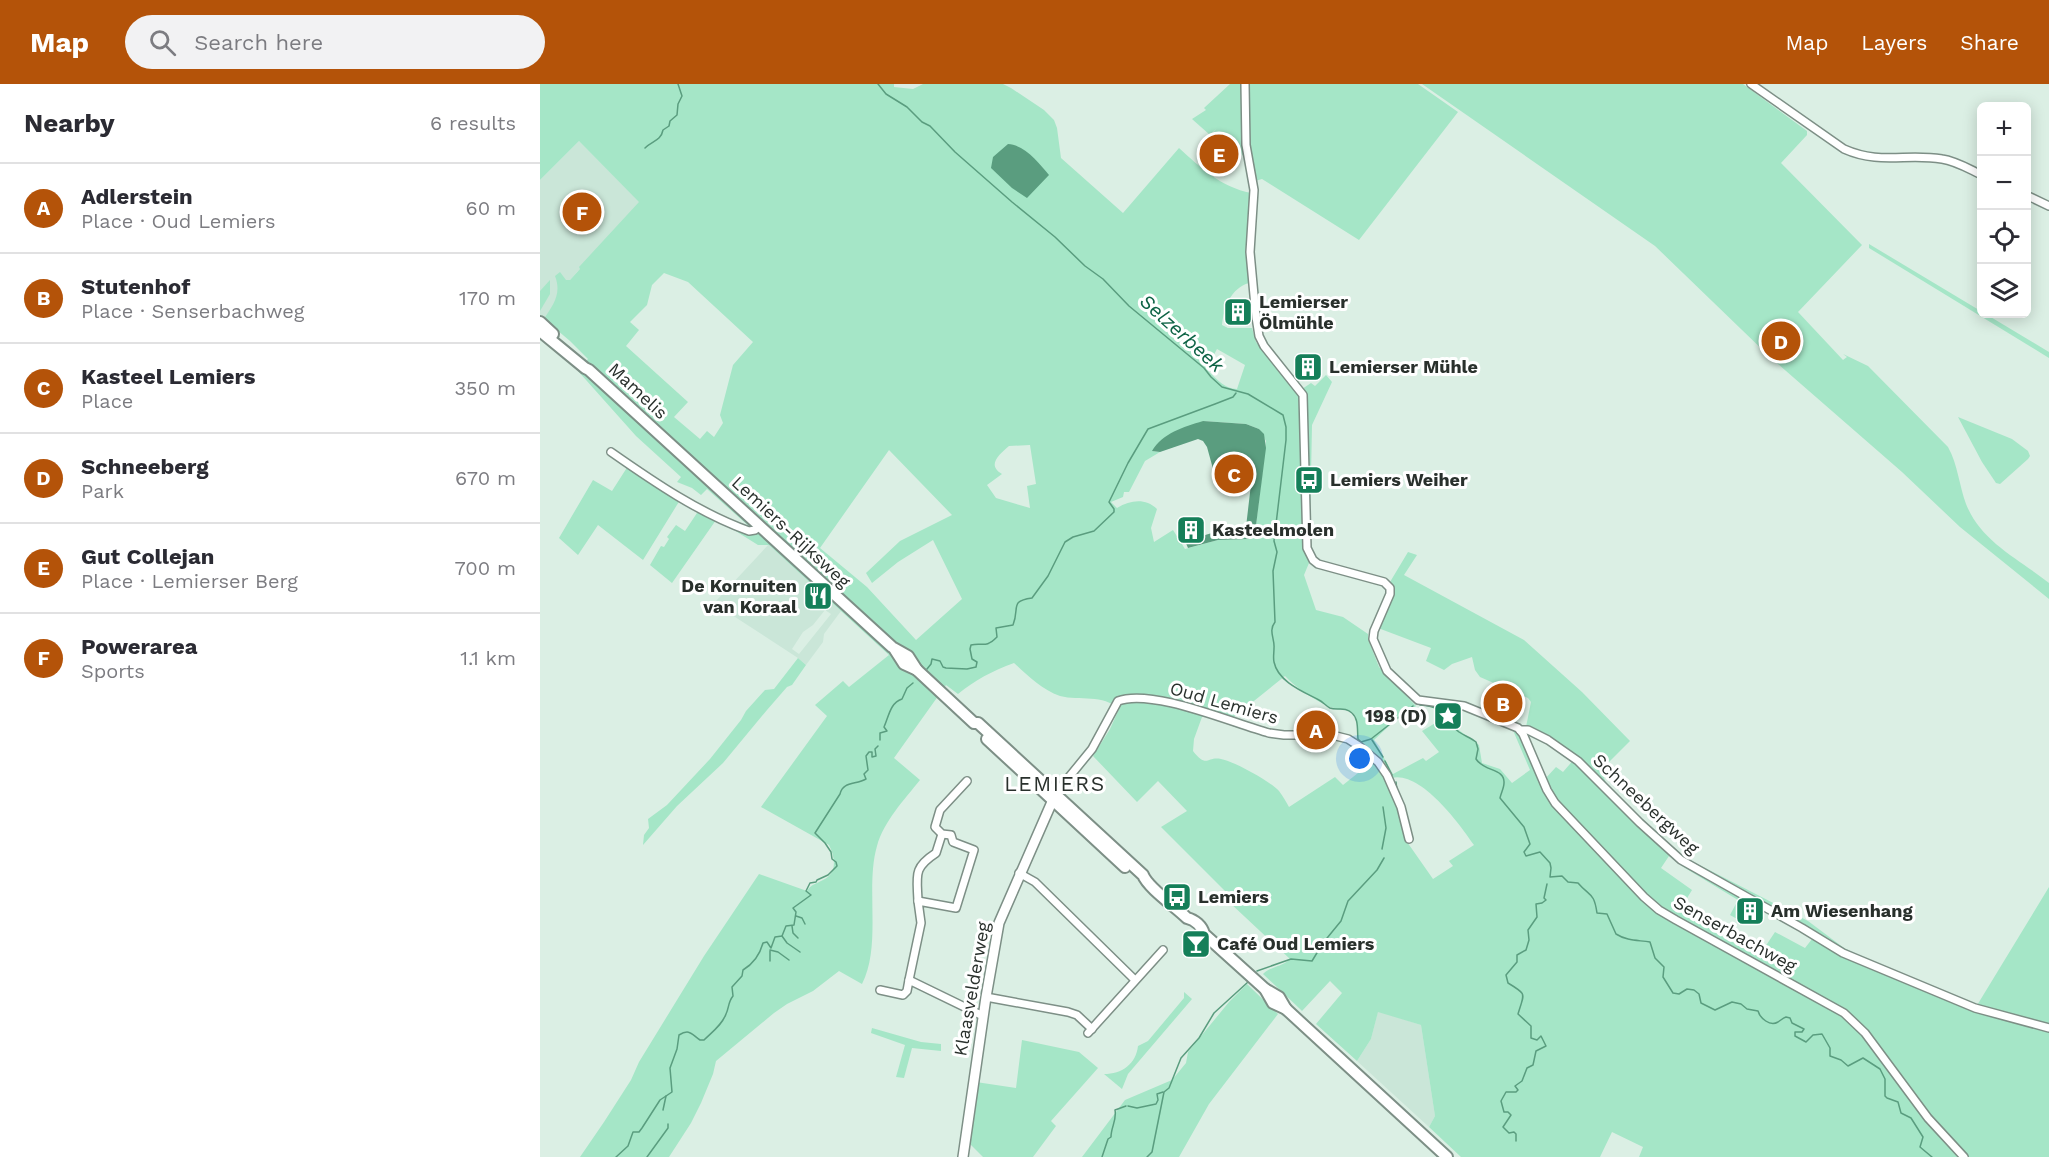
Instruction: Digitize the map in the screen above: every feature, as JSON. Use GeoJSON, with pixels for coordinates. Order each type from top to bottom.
{"type":"FeatureCollection","features":[{"type":"Feature","properties":{"kind":"main road","name":"Mamelis"},"geometry":{"type":"LineString","coordinates":[[540,322],[590,370]]}},
{"type":"Feature","properties":{"kind":"main road","name":"Mamelis"},"geometry":{"type":"LineString","coordinates":[[540,331],[590,370],[664,438]]}},
{"type":"Feature","properties":{"kind":"main road","name":"Lemiers-Rijksweg"},"geometry":{"type":"LineString","coordinates":[[664,438],[895,650],[902,662],[917,670],[974,723],[985,728],[1054,797],[1143,875],[1187,918],[1193,928],[1204,934],[1265,989],[1279,997],[1286,1009],[1448,1157]]}},
{"type":"Feature","properties":{"kind":"street"},"geometry":{"type":"LineString","coordinates":[[1245,84],[1246,145],[1254,190],[1250,252],[1256,317],[1259,336],[1264,346],[1303,395],[1308,548],[1313,560],[1318,564],[1371,578],[1388,585],[1389,598],[1374,631],[1373,639],[1387,671],[1408,692],[1420,701],[1457,705],[1475,710],[1520,730]]}},
{"type":"Feature","properties":{"kind":"street"},"geometry":{"type":"LineString","coordinates":[[1751,84],[1844,149],[1859,155],[1875,159],[1944,159],[1977,173]]}},
{"type":"Feature","properties":{"kind":"street"},"geometry":{"type":"LineString","coordinates":[[2031,197],[2049,206]]}},
{"type":"Feature","properties":{"kind":"street"},"geometry":{"type":"LineString","coordinates":[[611,452],[642,474],[713,515],[749,531],[760,526]]}},
{"type":"Feature","properties":{"kind":"street","name":"Oud Lemiers"},"geometry":{"type":"LineString","coordinates":[[1054,797],[1092,749],[1118,701],[1157,700],[1273,734],[1328,734],[1348,739],[1377,760],[1386,773],[1401,807],[1409,839]]}},
{"type":"Feature","properties":{"kind":"street","name":"Schneebergweg"},"geometry":{"type":"LineString","coordinates":[[1520,730],[1528,730],[1548,740],[1578,761],[1640,823],[1676,856],[1693,868],[1843,953],[1975,1008],[2049,1028]]}},
{"type":"Feature","properties":{"kind":"street","name":"Senserbachweg"},"geometry":{"type":"LineString","coordinates":[[1520,730],[1555,803],[1644,897],[1668,915],[1821,999],[1849,1017],[1865,1033],[1928,1118],[1964,1157]]}},
{"type":"Feature","properties":{"kind":"street"},"geometry":{"type":"LineString","coordinates":[[918,901],[956,908],[974,850],[953,842],[951,835],[942,834],[935,827],[940,810],[967,781]]}},
{"type":"Feature","properties":{"kind":"street","name":"Klaasvelderweg"},"geometry":{"type":"LineString","coordinates":[[963,1157],[999,923],[1054,797]]}},
{"type":"Feature","properties":{"kind":"street"},"geometry":{"type":"LineString","coordinates":[[880,990],[903,995],[907,991],[921,923],[917,877],[921,863],[936,853],[942,834]]}},
{"type":"Feature","properties":{"kind":"street"},"geometry":{"type":"LineString","coordinates":[[1019,873],[1035,882],[1135,980]]}},
{"type":"Feature","properties":{"kind":"street"},"geometry":{"type":"LineString","coordinates":[[986,997],[1068,1012],[1077,1015],[1090,1031],[1163,950]]}},
{"type":"Feature","properties":{"kind":"street"},"geometry":{"type":"LineString","coordinates":[[909,980],[983,1016]]}},
{"type":"Feature","properties":{"kind":"shaded area"},"geometry":{"type":"Polygon","coordinates":[[[540,84],[894,84],[894,87],[913,89],[923,84],[1003,84],[1044,110],[1054,120],[1061,158],[1123,213],[1179,148],[1221,181],[1251,193],[1247,237],[1249,283],[1237,289],[1233,294],[1222,325],[1228,328],[1252,328],[1256,342],[1300,397],[1304,544],[1309,563],[1304,575],[1316,610],[1343,617],[1368,634],[1379,667],[1416,706],[1374,740],[1393,774],[1423,758],[1426,761],[1439,752],[1422,731],[1447,716],[1456,728],[1479,745],[1482,763],[1500,769],[1512,783],[1530,770],[1512,728],[1519,734],[1545,779],[1556,767],[1563,772],[1576,757],[1526,727],[1531,702],[1528,698],[1480,677],[1475,670],[1472,657],[1452,664],[1444,670],[1426,661],[1431,648],[1378,628],[1394,591],[1390,582],[1408,552],[1417,555],[1404,575],[1524,640],[1582,692],[1630,741],[1601,770],[1606,783],[1682,856],[1808,921],[1844,948],[1873,962],[1871,963],[1757,906],[1756,909],[1748,904],[1739,920],[1730,915],[1738,900],[1669,856],[1661,868],[1692,890],[1684,903],[1719,925],[1716,933],[1759,956],[1775,932],[1805,948],[1812,939],[1858,963],[1976,1007],[2049,887],[2049,1157],[1639,1157],[1643,1147],[1612,1132],[1600,1157],[1461,1157],[1429,1127],[1435,1116],[1421,1025],[1378,1012],[1371,1039],[1357,1061],[1316,1024],[1342,993],[1330,981],[1302,1011],[1263,974],[1290,959],[1229,902],[1225,891],[1161,827],[1187,811],[1158,781],[1137,802],[1093,756],[1110,729],[1119,709],[1106,701],[1060,696],[1053,693],[1014,663],[984,676],[958,694],[946,685],[894,758],[920,780],[889,819],[877,846],[872,879],[871,952],[862,984],[839,971],[813,991],[774,1013],[716,1061],[701,1103],[669,1157],[580,1157],[631,1080],[639,1062],[704,956],[759,874],[807,891],[831,873],[834,860],[829,845],[761,807],[827,716],[815,705],[843,681],[849,687],[889,655],[769,545],[758,545],[726,525],[752,529],[707,489],[701,495],[692,488],[677,482],[681,477],[636,436],[578,371],[588,359],[544,319],[557,294],[555,276],[560,272],[566,280],[570,280],[580,269],[579,267],[639,202],[579,141],[540,180],[540,84]],[[664,273],[652,285],[647,305],[630,322],[639,330],[626,346],[688,402],[674,417],[700,439],[707,431],[714,437],[723,423],[720,415],[733,365],[753,342],[688,282],[664,273]],[[1217,349],[1206,369],[1224,385],[1237,389],[1245,365],[1217,349]],[[1203,421],[1152,451],[1160,452],[1145,461],[1129,492],[1124,492],[1123,497],[1111,502],[1117,508],[1127,503],[1143,502],[1157,509],[1151,528],[1154,542],[1173,530],[1185,549],[1218,540],[1249,539],[1255,533],[1266,441],[1259,429],[1246,424],[1203,421]],[[1030,445],[1009,446],[999,456],[995,467],[1002,474],[987,485],[996,498],[1030,508],[1027,486],[1036,484],[1030,445]],[[889,450],[820,548],[867,587],[916,640],[962,599],[933,540],[898,562],[872,583],[866,573],[900,541],[952,515],[889,450]],[[1285,676],[1234,717],[1221,713],[1202,717],[1194,739],[1193,751],[1204,761],[1221,759],[1260,777],[1279,791],[1289,807],[1335,777],[1343,785],[1373,761],[1385,776],[1396,801],[1405,830],[1405,839],[1433,879],[1453,866],[1449,861],[1474,845],[1438,800],[1414,782],[1402,778],[1391,778],[1356,742],[1357,722],[1353,713],[1316,700],[1285,676]]]}},
{"type":"Feature","properties":{"kind":"shaded area"},"geometry":{"type":"Polygon","coordinates":[[[1230,84],[1242,84],[1245,157],[1213,133],[1216,129],[1210,135],[1192,119],[1206,110],[1204,108],[1230,84]]]}},
{"type":"Feature","properties":{"kind":"shaded area"},"geometry":{"type":"Polygon","coordinates":[[[1249,84],[1418,84],[1458,112],[1359,240],[1262,179],[1255,181],[1249,141],[1249,84]]]}},
{"type":"Feature","properties":{"kind":"shaded area"},"geometry":{"type":"Polygon","coordinates":[[[1422,84],[1743,84],[1807,131],[1807,135],[1781,163],[1862,245],[1798,312],[1843,360],[1847,357],[1843,354],[1868,366],[1948,447],[1966,504],[1973,517],[1981,529],[2002,549],[2049,583],[2049,599],[1960,527],[1902,472],[1770,357],[1655,246],[1422,84]]]}},
{"type":"Feature","properties":{"kind":"shaded area"},"geometry":{"type":"Polygon","coordinates":[[[579,141],[643,205],[600,252],[570,280],[549,324],[540,316],[540,180],[579,141]]]}},
{"type":"Feature","properties":{"kind":"shaded area"},"geometry":{"type":"Polygon","coordinates":[[[1008,144],[1026,151],[1049,175],[1027,198],[1012,188],[991,168],[993,157],[1008,144]]]}},
{"type":"Feature","properties":{"kind":"shaded area"},"geometry":{"type":"Polygon","coordinates":[[[1869,244],[1977,309],[1977,314],[1869,248],[1869,244]]]}},
{"type":"Feature","properties":{"kind":"shaded area"},"geometry":{"type":"Polygon","coordinates":[[[550,280],[550,294],[540,311],[540,291],[550,280]]]}},
{"type":"Feature","properties":{"kind":"shaded area"},"geometry":{"type":"Polygon","coordinates":[[[1984,318],[1992,318],[2049,352],[2049,358],[1984,318]]]}},
{"type":"Feature","properties":{"kind":"shaded area"},"geometry":{"type":"Polygon","coordinates":[[[1326,375],[1332,382],[1312,425],[1310,525],[1308,524],[1310,484],[1307,409],[1306,397],[1302,389],[1311,383],[1315,386],[1326,375]]]}},
{"type":"Feature","properties":{"kind":"shaded area"},"geometry":{"type":"Polygon","coordinates":[[[1958,417],[2012,439],[2028,451],[2030,456],[2000,484],[1996,483],[1958,417]]]}},
{"type":"Feature","properties":{"kind":"shaded area"},"geometry":{"type":"Polygon","coordinates":[[[1203,421],[1246,424],[1259,429],[1264,434],[1266,448],[1255,533],[1249,539],[1218,540],[1188,548],[1185,541],[1222,530],[1240,531],[1246,527],[1253,467],[1246,457],[1232,456],[1226,460],[1224,486],[1218,487],[1207,447],[1203,441],[1198,439],[1160,452],[1152,451],[1168,435],[1203,421]]]}},
{"type":"Feature","properties":{"kind":"shaded area"},"geometry":{"type":"Polygon","coordinates":[[[628,466],[680,500],[643,560],[598,525],[578,555],[559,538],[593,480],[612,491],[628,466]]]}},
{"type":"Feature","properties":{"kind":"shaded area"},"geometry":{"type":"Polygon","coordinates":[[[699,510],[716,520],[672,583],[650,565],[661,546],[664,547],[669,539],[667,537],[676,525],[685,531],[699,510]]]}},
{"type":"Feature","properties":{"kind":"shaded area"},"geometry":{"type":"Polygon","coordinates":[[[769,544],[841,611],[806,665],[732,615],[716,601],[769,544]],[[825,610],[813,625],[803,632],[792,649],[799,654],[831,614],[825,610]]]}},
{"type":"Feature","properties":{"kind":"shaded area"},"geometry":{"type":"Polygon","coordinates":[[[798,658],[806,665],[792,685],[787,687],[723,763],[677,806],[643,845],[644,835],[649,828],[648,819],[667,805],[710,759],[746,711],[765,690],[774,689],[798,658]]]}},
{"type":"Feature","properties":{"kind":"shaded area"},"geometry":{"type":"Polygon","coordinates":[[[1247,984],[1278,1014],[1209,1104],[1179,1157],[1082,1157],[1125,1100],[1172,1080],[1186,1063],[1188,1052],[1247,984]]]}},
{"type":"Feature","properties":{"kind":"shaded area"},"geometry":{"type":"Polygon","coordinates":[[[1184,992],[1192,999],[1128,1074],[1122,1089],[1104,1074],[1122,1070],[1131,1063],[1138,1046],[1148,1041],[1184,998],[1184,992]]]}},
{"type":"Feature","properties":{"kind":"shaded area"},"geometry":{"type":"Polygon","coordinates":[[[1378,1011],[1421,1025],[1435,1116],[1429,1127],[1357,1061],[1371,1039],[1378,1011]]]}},
{"type":"Feature","properties":{"kind":"shaded area"},"geometry":{"type":"Polygon","coordinates":[[[872,1028],[921,1042],[941,1044],[941,1051],[912,1048],[904,1078],[896,1077],[905,1045],[871,1033],[872,1028]]]}},
{"type":"Feature","properties":{"kind":"shaded area"},"geometry":{"type":"Polygon","coordinates":[[[1022,1040],[1079,1052],[1098,1068],[1051,1121],[1056,1126],[1033,1157],[983,1157],[967,1141],[976,1082],[1016,1088],[1022,1040]]]}},
{"type":"Feature","properties":{"kind":"waterway"},"geometry":{"type":"LineString","coordinates":[[645,148],[658,139],[677,115],[678,104],[682,96],[678,84]]}},
{"type":"Feature","properties":{"kind":"waterway","name":"Selzerbeek"},"geometry":{"type":"LineString","coordinates":[[878,84],[886,94],[907,107],[922,122],[930,126],[955,152],[1055,237],[1085,266],[1103,279],[1129,306],[1204,368],[1222,387],[1248,394],[1283,415],[1286,440],[1274,541],[1277,552],[1273,571],[1275,622],[1272,632],[1276,669],[1286,681],[1329,707],[1352,713],[1357,722],[1358,739],[1361,742],[1371,739],[1413,706]]}},
{"type":"Feature","properties":{"kind":"waterway"},"geometry":{"type":"LineString","coordinates":[[927,669],[932,659],[940,661],[946,668],[976,667],[977,662],[972,659],[971,645],[990,643],[997,637],[996,628],[1013,625],[1016,606],[1020,601],[1032,598],[1048,576],[1065,542],[1073,537],[1094,531],[1114,512],[1109,502],[1148,429],[1233,397],[1236,393]]}},
{"type":"Feature","properties":{"kind":"waterway"},"geometry":{"type":"LineString","coordinates":[[880,740],[880,733],[887,731],[884,727],[892,707],[902,699],[907,688],[913,683]]}},
{"type":"Feature","properties":{"kind":"waterway","name":"Selzerbeek"},"geometry":{"type":"LineString","coordinates":[[1420,705],[1440,711],[1453,727],[1476,742],[1478,749],[1476,759],[1501,775],[1504,787],[1500,798],[1524,827],[1530,844],[1524,852],[1526,856],[1540,852],[1550,863],[1550,877],[1562,876],[1568,882],[1578,883],[1593,898],[1597,913],[1607,914],[1616,934],[1628,939],[1650,942],[1655,958],[1664,967],[1663,977],[1673,993],[1679,994],[1687,989],[1694,990],[1699,994],[1701,1003],[1715,1010],[1732,1002],[1741,1004],[1747,1009],[1758,1011],[1769,1023],[1778,1022],[1786,1017],[1790,1018],[1792,1023],[1804,1029],[1802,1032],[1795,1032],[1795,1036],[1806,1042],[1813,1035],[1822,1034],[1830,1048],[1830,1056],[1841,1060],[1848,1066],[1863,1058],[1880,1069],[1885,1079],[1885,1096],[1898,1102],[1901,1113],[1911,1118],[1923,1137],[1920,1147],[1932,1157]]}},
{"type":"Feature","properties":{"kind":"waterway"},"geometry":{"type":"LineString","coordinates":[[1372,740],[1383,757]]}},
{"type":"Feature","properties":{"kind":"waterway"},"geometry":{"type":"LineString","coordinates":[[616,1157],[628,1146],[633,1132],[639,1132],[660,1100],[672,1092],[670,1068],[679,1035],[688,1032],[704,1040],[716,1028],[727,1012],[733,996],[732,987],[742,976],[743,970],[756,958],[763,943],[767,942],[771,948],[775,937],[782,936],[786,926],[794,925],[796,912],[793,908],[811,895],[806,891],[810,883],[828,875],[837,866],[832,859],[831,852],[815,833],[844,787],[866,779],[864,774],[868,770],[866,756],[869,752],[872,752],[872,757],[876,756],[875,749],[878,746]]}},
{"type":"Feature","properties":{"kind":"waterway"},"geometry":{"type":"LineString","coordinates":[[1385,761],[1392,775]]}},
{"type":"Feature","properties":{"kind":"waterway"},"geometry":{"type":"LineString","coordinates":[[1396,782],[1397,790]]}},
{"type":"Feature","properties":{"kind":"waterway"},"geometry":{"type":"LineString","coordinates":[[1382,849],[1386,828],[1383,807]]}},
{"type":"Feature","properties":{"kind":"waterway"},"geometry":{"type":"LineString","coordinates":[[1257,971],[1291,959],[1312,961],[1341,921],[1348,901],[1377,870],[1384,858]]}},
{"type":"Feature","properties":{"kind":"waterway"},"geometry":{"type":"LineString","coordinates":[[1516,1141],[1516,1134],[1509,1133],[1503,1127],[1511,1115],[1504,1112],[1501,1101],[1506,1092],[1518,1090],[1515,1086],[1522,1081],[1527,1068],[1533,1065],[1536,1051],[1546,1046],[1541,1036],[1537,1040],[1531,1038],[1531,1026],[1518,1014],[1523,995],[1508,983],[1506,975],[1517,962],[1517,955],[1526,950],[1529,940],[1528,930],[1537,917],[1536,904],[1546,900],[1544,898],[1547,884]]}},
{"type":"Feature","properties":{"kind":"waterway"},"geometry":{"type":"LineString","coordinates":[[796,916],[802,918],[805,924]]}},
{"type":"Feature","properties":{"kind":"waterway"},"geometry":{"type":"LineString","coordinates":[[792,926],[793,933],[798,938]]}},
{"type":"Feature","properties":{"kind":"waterway"},"geometry":{"type":"LineString","coordinates":[[782,936],[787,943],[800,952]]}},
{"type":"Feature","properties":{"kind":"waterway"},"geometry":{"type":"LineString","coordinates":[[770,950],[778,952],[789,960]]}},
{"type":"Feature","properties":{"kind":"waterway"},"geometry":{"type":"LineString","coordinates":[[770,951],[770,961]]}},
{"type":"Feature","properties":{"kind":"waterway"},"geometry":{"type":"LineString","coordinates":[[1147,1157],[1152,1152],[1164,1092],[1169,1088],[1181,1058],[1199,1038],[1214,1013],[1248,982]]}},
{"type":"Feature","properties":{"kind":"waterway"},"geometry":{"type":"LineString","coordinates":[[1128,1106],[1137,1108],[1156,1104],[1157,1094],[1163,1092]]}},
{"type":"Feature","properties":{"kind":"waterway"},"geometry":{"type":"LineString","coordinates":[[663,1110],[666,1096]]}},
{"type":"Feature","properties":{"kind":"waterway"},"geometry":{"type":"LineString","coordinates":[[1102,1157],[1108,1139],[1111,1137],[1115,1110],[1126,1106]]}},
{"type":"Feature","properties":{"kind":"waterway"},"geometry":{"type":"LineString","coordinates":[[647,1157],[668,1128],[668,1124]]}},
{"type":"Feature","properties":{"kind":"place","name":"Gut Collejan"},"geometry":{"type":"Point","coordinates":[1219,154]}},
{"type":"Feature","properties":{"kind":"place","name":"Powerarea"},"geometry":{"type":"Point","coordinates":[582,212]}},
{"type":"Feature","properties":{"kind":"place","name":"Lemierser Ölmühle"},"geometry":{"type":"Point","coordinates":[1238,312]}},
{"type":"Feature","properties":{"kind":"place","name":"Schneeberg"},"geometry":{"type":"Point","coordinates":[1781,341]}},
{"type":"Feature","properties":{"kind":"place","name":"Lemierser Mühle"},"geometry":{"type":"Point","coordinates":[1308,367]}},
{"type":"Feature","properties":{"kind":"place","name":"Kasteel Lemiers"},"geometry":{"type":"Point","coordinates":[1234,474]}},
{"type":"Feature","properties":{"kind":"place","name":"Lemiers Weiher"},"geometry":{"type":"Point","coordinates":[1309,480]}},
{"type":"Feature","properties":{"kind":"place","name":"Kasteelmolen"},"geometry":{"type":"Point","coordinates":[1191,530]}},
{"type":"Feature","properties":{"kind":"place","name":"De Kornuiten van Koraal"},"geometry":{"type":"Point","coordinates":[818,596]}},
{"type":"Feature","properties":{"kind":"place","name":"Stutenhof"},"geometry":{"type":"Point","coordinates":[1503,703]}},
{"type":"Feature","properties":{"kind":"place","name":"198 (D)"},"geometry":{"type":"Point","coordinates":[1448,716]}},
{"type":"Feature","properties":{"kind":"place","name":"Adlerstein"},"geometry":{"type":"Point","coordinates":[1316,730]}},
{"type":"Feature","properties":{"kind":"place","name":"Lemiers"},"geometry":{"type":"Point","coordinates":[1177,897]}},
{"type":"Feature","properties":{"kind":"place","name":"Am Wiesenhang"},"geometry":{"type":"Point","coordinates":[1750,911]}},
{"type":"Feature","properties":{"kind":"place","name":"Café Oud Lemiers"},"geometry":{"type":"Point","coordinates":[1196,944]}},
{"type":"Feature","properties":{"kind":"district","name":"LEMIERS"},"geometry":{"type":"Point","coordinates":[1055,784]}}]}
